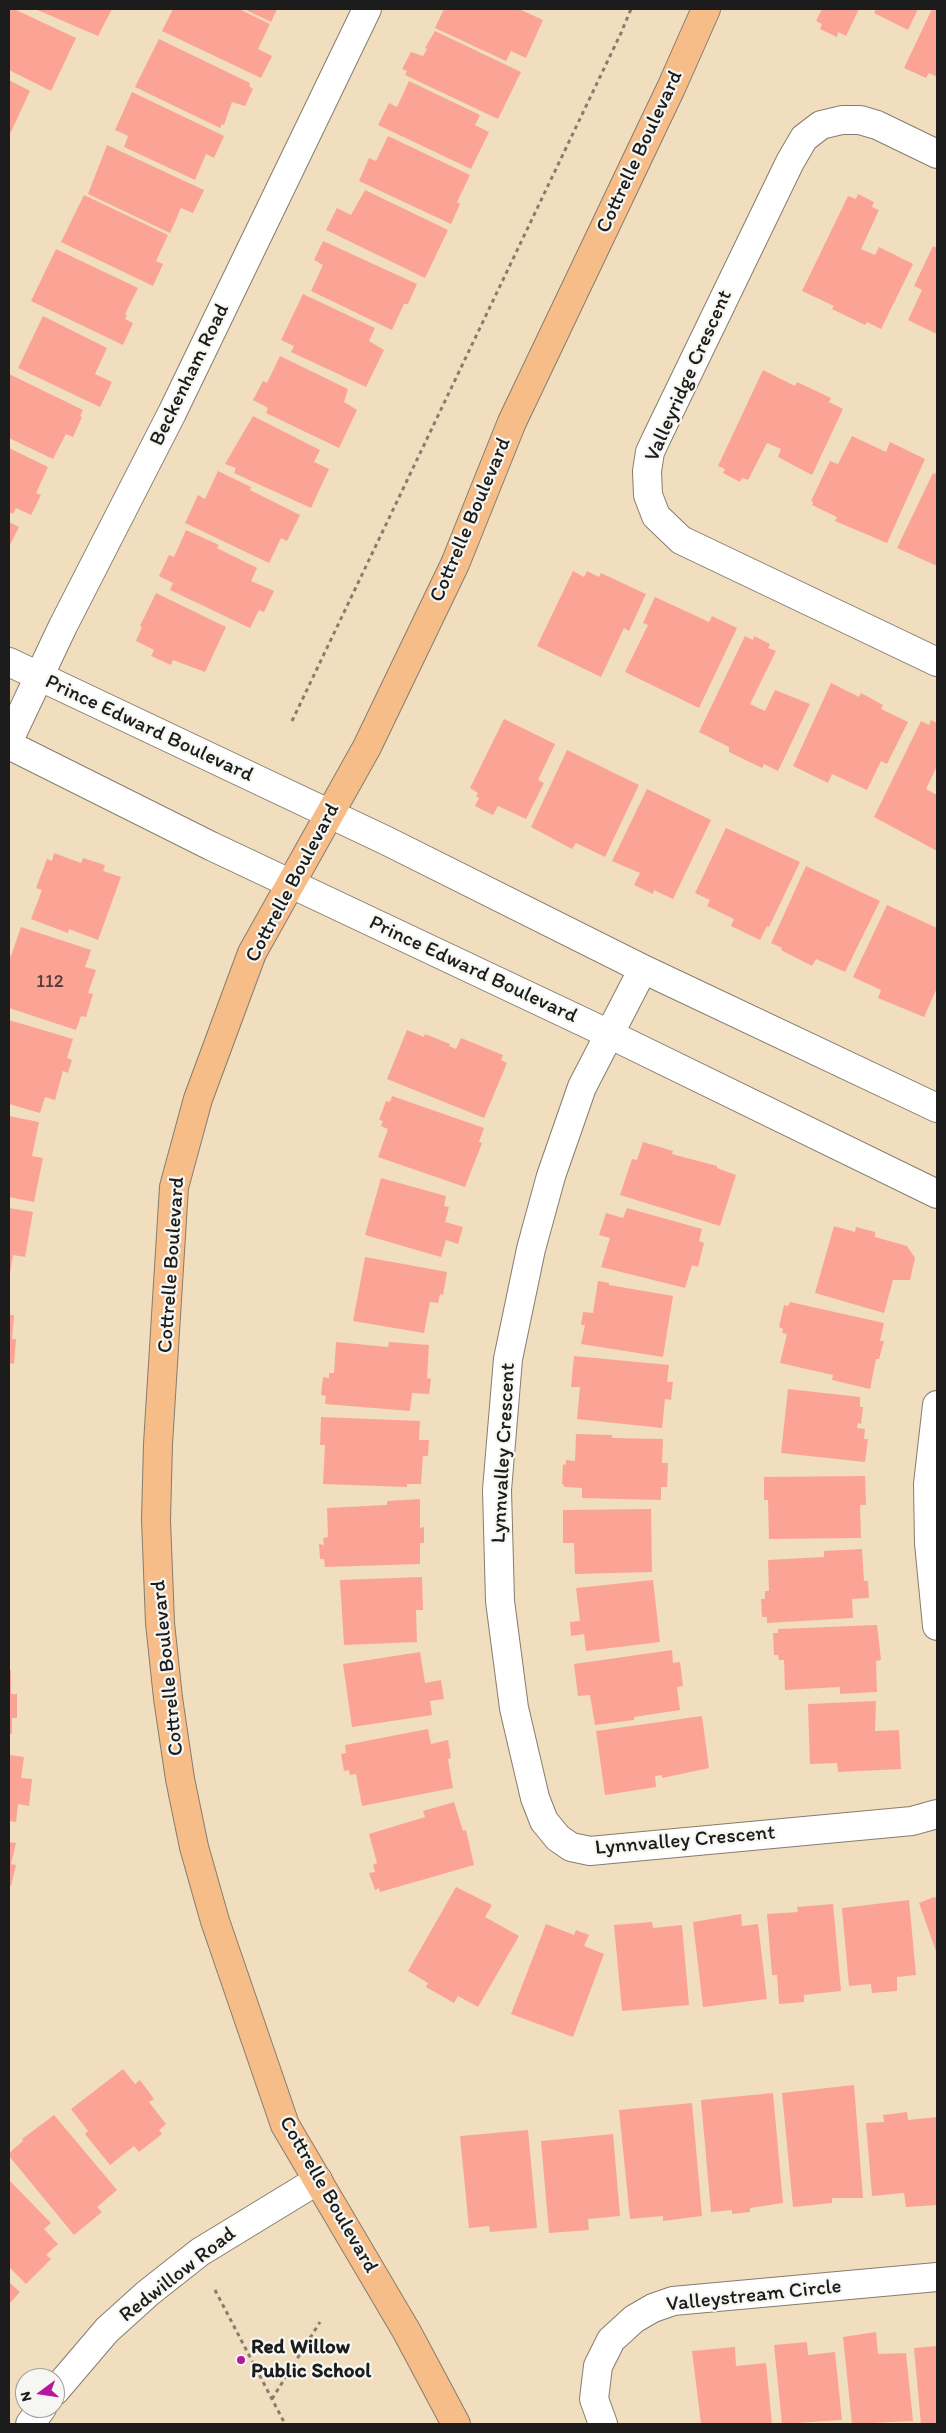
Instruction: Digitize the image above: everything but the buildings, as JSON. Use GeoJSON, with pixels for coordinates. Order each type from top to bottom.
{"type":"FeatureCollection","features":[{"type":"Feature","properties":{"kind":"main road","name":"Cottrelle Boulevard"},"geometry":{"type":"LineString","coordinates":[[456,2424],[408,2332],[285,2125],[218,1931],[194,1847],[180,1779],[168,1698],[160,1623],[156,1520],[158,1444],[174,1187],[198,1099],[249,962],[367,747],[455,564],[512,422],[667,97],[706,9]]}},
{"type":"Feature","properties":{"kind":"street","name":"Beckenham Road"},"geometry":{"type":"LineString","coordinates":[[9,740],[176,404],[367,9]]}},
{"type":"Feature","properties":{"kind":"street","name":"Valleyridge Crescent"},"geometry":{"type":"LineString","coordinates":[[937,154],[877,125],[860,120],[842,120],[821,125],[804,138],[790,162],[657,437],[650,452],[646,471],[648,495],[656,516],[681,540],[937,662]]}},
{"type":"Feature","properties":{"kind":"street","name":"Prince Edward Boulevard"},"geometry":{"type":"LineString","coordinates":[[9,662],[329,814],[643,969],[937,1108]]}},
{"type":"Feature","properties":{"kind":"street","name":"Prince Edward Boulevard"},"geometry":{"type":"LineString","coordinates":[[9,745],[937,1194]]}},
{"type":"Feature","properties":{"kind":"street","name":"Lynnvalley Crescent"},"geometry":{"type":"LineString","coordinates":[[643,969],[582,1088],[551,1176],[516,1315],[504,1401],[497,1490],[497,1542],[505,1645],[514,1708],[528,1777],[544,1821],[558,1838],[571,1847],[590,1850],[912,1821],[937,1814]]}},
{"type":"Feature","properties":{"kind":"street"},"geometry":{"type":"LineString","coordinates":[[937,1405],[928,1484],[929,1543],[937,1626]]}},
{"type":"Feature","properties":{"kind":"street","name":"Redwillow Road"},"geometry":{"type":"LineString","coordinates":[[65,2379],[107,2330],[148,2293],[200,2252],[318,2180]]}},
{"type":"Feature","properties":{"kind":"street","name":"Valleystream Circle"},"geometry":{"type":"LineString","coordinates":[[603,2424],[594,2399],[598,2366],[611,2340],[634,2319],[653,2308],[673,2301],[937,2276]]}},
{"type":"Feature","properties":{"kind":"path"},"geometry":{"type":"LineString","coordinates":[[292,721],[617,42],[631,9]]}},
{"type":"Feature","properties":{"kind":"path"},"geometry":{"type":"LineString","coordinates":[[215,2290],[285,2424]]}},
{"type":"Feature","properties":{"kind":"path"},"geometry":{"type":"LineString","coordinates":[[272,2399],[320,2322]]}},
{"type":"Feature","properties":{"kind":"place","name":"Red Willow Public School"},"geometry":{"type":"Point","coordinates":[241,2360]}}]}
